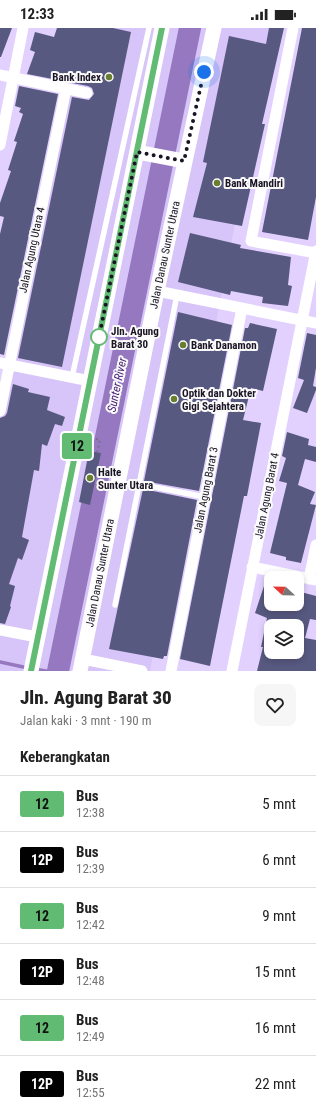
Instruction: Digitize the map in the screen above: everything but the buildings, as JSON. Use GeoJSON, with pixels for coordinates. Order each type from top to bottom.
{"type":"FeatureCollection","features":[{"type":"Feature","properties":{"kind":"main road"},"geometry":{"type":"LineString","coordinates":[[31,671],[90,381],[142,153],[162,28]]}},
{"type":"Feature","properties":{"kind":"main road","name":"Jalan Danau Sunter Utara"},"geometry":{"type":"LineString","coordinates":[[81,666],[157,291],[181,160],[214,28]]}},
{"type":"Feature","properties":{"kind":"main road"},"geometry":{"type":"LineString","coordinates":[[142,153],[181,160]]}},
{"type":"Feature","properties":{"kind":"street"},"geometry":{"type":"LineString","coordinates":[[0,145],[2,128],[14,78],[23,28]]}},
{"type":"Feature","properties":{"kind":"street"},"geometry":{"type":"LineString","coordinates":[[294,28],[251,241],[316,252]]}},
{"type":"Feature","properties":{"kind":"street"},"geometry":{"type":"LineString","coordinates":[[0,75],[86,94]]}},
{"type":"Feature","properties":{"kind":"street","name":"Jalan Agung Utara 4"},"geometry":{"type":"LineString","coordinates":[[0,411],[5,364],[66,89]]}},
{"type":"Feature","properties":{"kind":"street","name":"Jalan Agung Barat 4"},"geometry":{"type":"LineString","coordinates":[[232,671],[316,252]]}},
{"type":"Feature","properties":{"kind":"street"},"geometry":{"type":"LineString","coordinates":[[157,291],[316,323]]}},
{"type":"Feature","properties":{"kind":"street","name":"Jalan Agung Barat 3"},"geometry":{"type":"LineString","coordinates":[[171,671],[242,308]]}},
{"type":"Feature","properties":{"kind":"street"},"geometry":{"type":"LineString","coordinates":[[5,364],[90,381]]}},
{"type":"Feature","properties":{"kind":"street"},"geometry":{"type":"LineString","coordinates":[[252,567],[312,580],[316,545]]}},
{"type":"Feature","properties":{"kind":"street"},"geometry":{"type":"LineString","coordinates":[[0,630],[37,637]]}},
{"type":"Feature","properties":{"kind":"street"},"geometry":{"type":"LineString","coordinates":[[81,666],[142,671]]}},
{"type":"Feature","properties":{"kind":"lane"},"geometry":{"type":"LineString","coordinates":[[72,377],[149,28]]}},
{"type":"Feature","properties":{"kind":"lane"},"geometry":{"type":"LineString","coordinates":[[115,604],[177,295]]}},
{"type":"Feature","properties":{"kind":"lane"},"geometry":{"type":"LineString","coordinates":[[139,484],[205,497]]}},
{"type":"Feature","properties":{"kind":"path"},"geometry":{"type":"LineString","coordinates":[[111,326],[138,332]]}},
{"type":"Feature","properties":{"kind":"path"},"geometry":{"type":"LineString","coordinates":[[88,438],[100,440],[97,453]]}},
{"type":"Feature","properties":{"kind":"shaded area"},"geometry":{"type":"Polygon","coordinates":[[[84,28],[272,28],[150,671],[0,671],[0,420],[84,28]]]}},
{"type":"Feature","properties":{"kind":"waterway","name":"Sunter River"},"geometry":{"type":"LineString","coordinates":[[58,671],[190,28]]}},
{"type":"Feature","properties":{"kind":"waterway"},"geometry":{"type":"LineString","coordinates":[[0,662],[28,668]]}},
{"type":"Feature","properties":{"kind":"waterway"},"geometry":{"type":"LineString","coordinates":[[34,669],[46,671]]}},
{"type":"Feature","properties":{"kind":"bus line","name":"12"},"geometry":{"type":"LineString","coordinates":[[31,671],[162,28]]}},
{"type":"Feature","properties":{"kind":"place","name":"Bank Index"},"geometry":{"type":"Point","coordinates":[109,77]}},
{"type":"Feature","properties":{"kind":"place","name":"Bank Mandiri"},"geometry":{"type":"Point","coordinates":[217,183]}},
{"type":"Feature","properties":{"kind":"place","name":"Jln. Agung Barat 30"},"geometry":{"type":"Point","coordinates":[99,337]}},
{"type":"Feature","properties":{"kind":"place","name":"Bank Danamon"},"geometry":{"type":"Point","coordinates":[183,345]}},
{"type":"Feature","properties":{"kind":"place","name":"Optik dan Dokter Gigi Sejahtera"},"geometry":{"type":"Point","coordinates":[174,399]}},
{"type":"Feature","properties":{"kind":"place","name":"Halte Sunter Utara"},"geometry":{"type":"Point","coordinates":[90,478]}},
{"type":"Feature","properties":{"kind":"route"},"geometry":{"type":"LineString","coordinates":[[99,337],[98,342],[137,152],[184,161],[204,72]]}}]}
